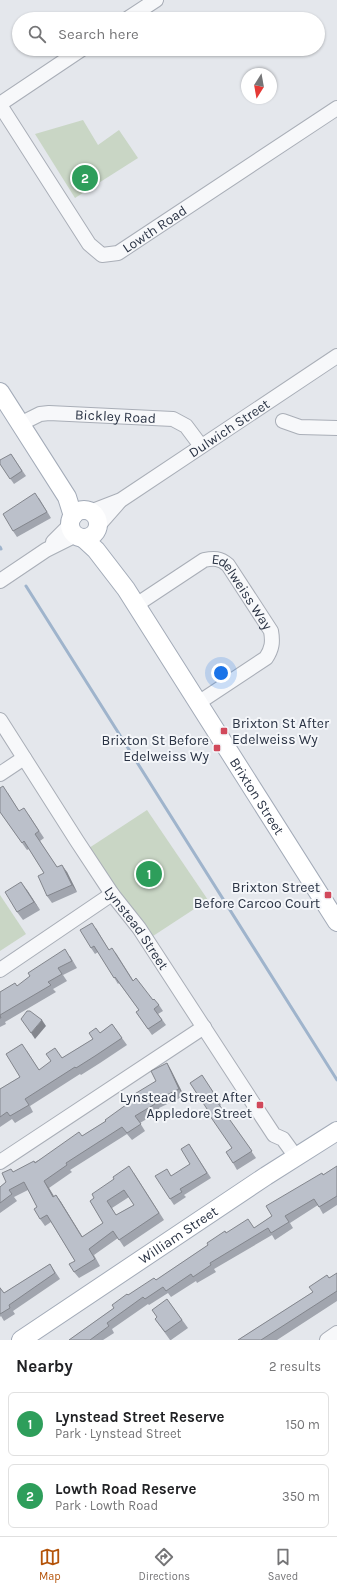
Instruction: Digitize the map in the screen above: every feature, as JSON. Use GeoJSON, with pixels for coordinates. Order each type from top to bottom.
{"type":"FeatureCollection","features":[{"type":"Feature","properties":{"kind":"main road","name":"Brixton Street"},"geometry":{"type":"LineString","coordinates":[[0,392],[337,922]]}},
{"type":"Feature","properties":{"kind":"main road","name":"William Street"},"geometry":{"type":"LineString","coordinates":[[21,1340],[337,1131]]}},
{"type":"Feature","properties":{"kind":"street"},"geometry":{"type":"LineString","coordinates":[[138,12],[156,0]]}},
{"type":"Feature","properties":{"kind":"street"},"geometry":{"type":"LineString","coordinates":[[0,105],[72,56]]}},
{"type":"Feature","properties":{"kind":"street","name":"Lowth Road"},"geometry":{"type":"LineString","coordinates":[[0,105],[89,244],[102,255],[118,253],[337,108]]}},
{"type":"Feature","properties":{"kind":"street","name":"Dulwich Street"},"geometry":{"type":"LineString","coordinates":[[0,581],[337,356]]}},
{"type":"Feature","properties":{"kind":"street","name":"Bickley Road"},"geometry":{"type":"LineString","coordinates":[[20,424],[40,414],[49,413],[173,419],[186,426],[201,446]]}},
{"type":"Feature","properties":{"kind":"street"},"geometry":{"type":"LineString","coordinates":[[283,421],[300,427],[337,428]]}},
{"type":"Feature","properties":{"kind":"street","name":"Edelweiss Way"},"geometry":{"type":"LineString","coordinates":[[136,604],[204,560],[213,558],[222,560],[228,565],[272,631],[273,641],[271,650],[266,658],[198,703]]}},
{"type":"Feature","properties":{"kind":"street","name":"Lynstead Street"},"geometry":{"type":"LineString","coordinates":[[0,720],[112,894],[139,928],[204,1027],[274,1135],[274,1142],[291,1160]]}},
{"type":"Feature","properties":{"kind":"street"},"geometry":{"type":"LineString","coordinates":[[0,774],[24,758]]}},
{"type":"Feature","properties":{"kind":"street"},"geometry":{"type":"LineString","coordinates":[[0,970],[112,894]]}},
{"type":"Feature","properties":{"kind":"street"},"geometry":{"type":"LineString","coordinates":[[0,1162],[204,1027]]}},
{"type":"Feature","properties":{"kind":"street"},"geometry":{"type":"LineString","coordinates":[[327,1340],[337,1333]]}},
{"type":"Feature","properties":{"kind":"green space"},"geometry":{"type":"Polygon","coordinates":[[[83,120],[98,145],[119,130],[138,158],[75,198],[35,134],[83,120]]]}},
{"type":"Feature","properties":{"kind":"green space"},"geometry":{"type":"Polygon","coordinates":[[[147,810],[208,900],[150,938],[89,848],[147,810]]]}},
{"type":"Feature","properties":{"kind":"green space"},"geometry":{"type":"Polygon","coordinates":[[[0,895],[26,934],[0,951],[0,895]]]}},
{"type":"Feature","properties":{"kind":"building"},"geometry":{"type":"Polygon","coordinates":[[[11,454],[22,471],[10,479],[0,464],[0,460],[11,454]]]}},
{"type":"Feature","properties":{"kind":"building"},"geometry":{"type":"Polygon","coordinates":[[[35,493],[47,512],[13,531],[3,514],[35,493]]]}},
{"type":"Feature","properties":{"kind":"building"},"geometry":{"type":"Polygon","coordinates":[[[3,786],[19,811],[24,808],[39,831],[35,834],[57,867],[62,865],[72,885],[47,896],[38,876],[44,873],[24,841],[22,843],[0,812],[0,788],[3,786]]]}},
{"type":"Feature","properties":{"kind":"building"},"geometry":{"type":"Polygon","coordinates":[[[21,882],[34,902],[17,912],[5,892],[21,882]]]}},
{"type":"Feature","properties":{"kind":"building"},"geometry":{"type":"Polygon","coordinates":[[[92,923],[109,950],[112,948],[133,981],[136,978],[153,1000],[154,999],[159,1005],[154,1009],[162,1020],[148,1029],[136,1012],[139,1010],[115,977],[114,978],[94,946],[91,948],[80,930],[92,923]]]}},
{"type":"Feature","properties":{"kind":"building"},"geometry":{"type":"Polygon","coordinates":[[[65,949],[72,961],[58,968],[62,974],[48,982],[51,985],[0,1015],[0,992],[15,983],[17,986],[30,976],[28,973],[65,949]]]}},
{"type":"Feature","properties":{"kind":"building"},"geometry":{"type":"Polygon","coordinates":[[[27,1011],[30,1011],[42,1020],[31,1033],[21,1019],[27,1011]]]}},
{"type":"Feature","properties":{"kind":"building"},"geometry":{"type":"Polygon","coordinates":[[[112,1024],[122,1038],[25,1099],[29,1105],[10,1116],[7,1112],[0,1117],[0,1089],[20,1077],[6,1054],[22,1044],[39,1070],[51,1061],[46,1054],[55,1048],[62,1058],[93,1039],[89,1033],[96,1028],[100,1033],[112,1024]]]}},
{"type":"Feature","properties":{"kind":"building"},"geometry":{"type":"Polygon","coordinates":[[[167,1063],[179,1089],[154,1101],[155,1104],[135,1116],[141,1124],[127,1133],[122,1127],[66,1163],[67,1165],[44,1181],[53,1197],[56,1195],[82,1237],[103,1223],[90,1201],[94,1198],[92,1194],[114,1179],[113,1177],[129,1166],[159,1213],[119,1240],[113,1231],[89,1249],[95,1259],[74,1272],[69,1264],[75,1261],[47,1215],[40,1219],[34,1209],[37,1207],[24,1182],[9,1190],[12,1194],[0,1203],[0,1187],[6,1182],[2,1173],[11,1169],[13,1172],[34,1161],[35,1163],[79,1132],[82,1136],[106,1121],[105,1120],[130,1102],[128,1098],[156,1081],[151,1071],[167,1063]],[[124,1190],[107,1201],[116,1215],[134,1205],[124,1190]]]}},
{"type":"Feature","properties":{"kind":"building"},"geometry":{"type":"Polygon","coordinates":[[[202,1075],[217,1098],[215,1099],[252,1151],[233,1163],[226,1152],[232,1148],[190,1083],[202,1075]]]}},
{"type":"Feature","properties":{"kind":"building"},"geometry":{"type":"Polygon","coordinates":[[[189,1144],[207,1173],[180,1189],[182,1192],[170,1199],[155,1176],[167,1169],[171,1176],[190,1164],[181,1149],[189,1144]]]}},
{"type":"Feature","properties":{"kind":"building"},"geometry":{"type":"Polygon","coordinates":[[[337,1166],[337,1196],[319,1207],[314,1199],[285,1216],[289,1222],[271,1233],[268,1228],[210,1263],[211,1265],[193,1277],[191,1274],[166,1291],[163,1287],[145,1299],[143,1297],[107,1323],[109,1326],[90,1340],[69,1340],[114,1308],[112,1305],[127,1294],[128,1295],[154,1278],[156,1280],[208,1245],[207,1243],[225,1231],[226,1233],[248,1219],[254,1228],[272,1216],[266,1206],[322,1173],[323,1175],[337,1166]]]}},
{"type":"Feature","properties":{"kind":"building"},"geometry":{"type":"Polygon","coordinates":[[[50,1264],[55,1273],[9,1305],[10,1308],[0,1314],[0,1288],[4,1293],[50,1264]]]}},
{"type":"Feature","properties":{"kind":"building"},"geometry":{"type":"Polygon","coordinates":[[[337,1273],[337,1291],[261,1340],[238,1340],[313,1292],[309,1287],[327,1275],[329,1278],[337,1273]]]}},
{"type":"Feature","properties":{"kind":"building"},"geometry":{"type":"Polygon","coordinates":[[[167,1299],[182,1320],[165,1332],[155,1319],[157,1317],[152,1310],[167,1299]]]}},
{"type":"Feature","properties":{"kind":"waterway"},"geometry":{"type":"LineString","coordinates":[[26,586],[337,1080]]}},
{"type":"Feature","properties":{"kind":"place","name":"Lowth Road Reserve"},"geometry":{"type":"Point","coordinates":[85,178]}},
{"type":"Feature","properties":{"kind":"place","name":"Brixton St After Edelweiss Wy"},"geometry":{"type":"Point","coordinates":[224,731]}},
{"type":"Feature","properties":{"kind":"place","name":"Brixton St Before Edelweiss Wy"},"geometry":{"type":"Point","coordinates":[217,748]}},
{"type":"Feature","properties":{"kind":"place","name":"Lynstead Street Reserve"},"geometry":{"type":"Point","coordinates":[149,874]}},
{"type":"Feature","properties":{"kind":"place","name":"Brixton Street Before Carcoo Court"},"geometry":{"type":"Point","coordinates":[328,895]}},
{"type":"Feature","properties":{"kind":"place","name":"Lynstead Street After Appledore Street"},"geometry":{"type":"Point","coordinates":[260,1105]}}]}
